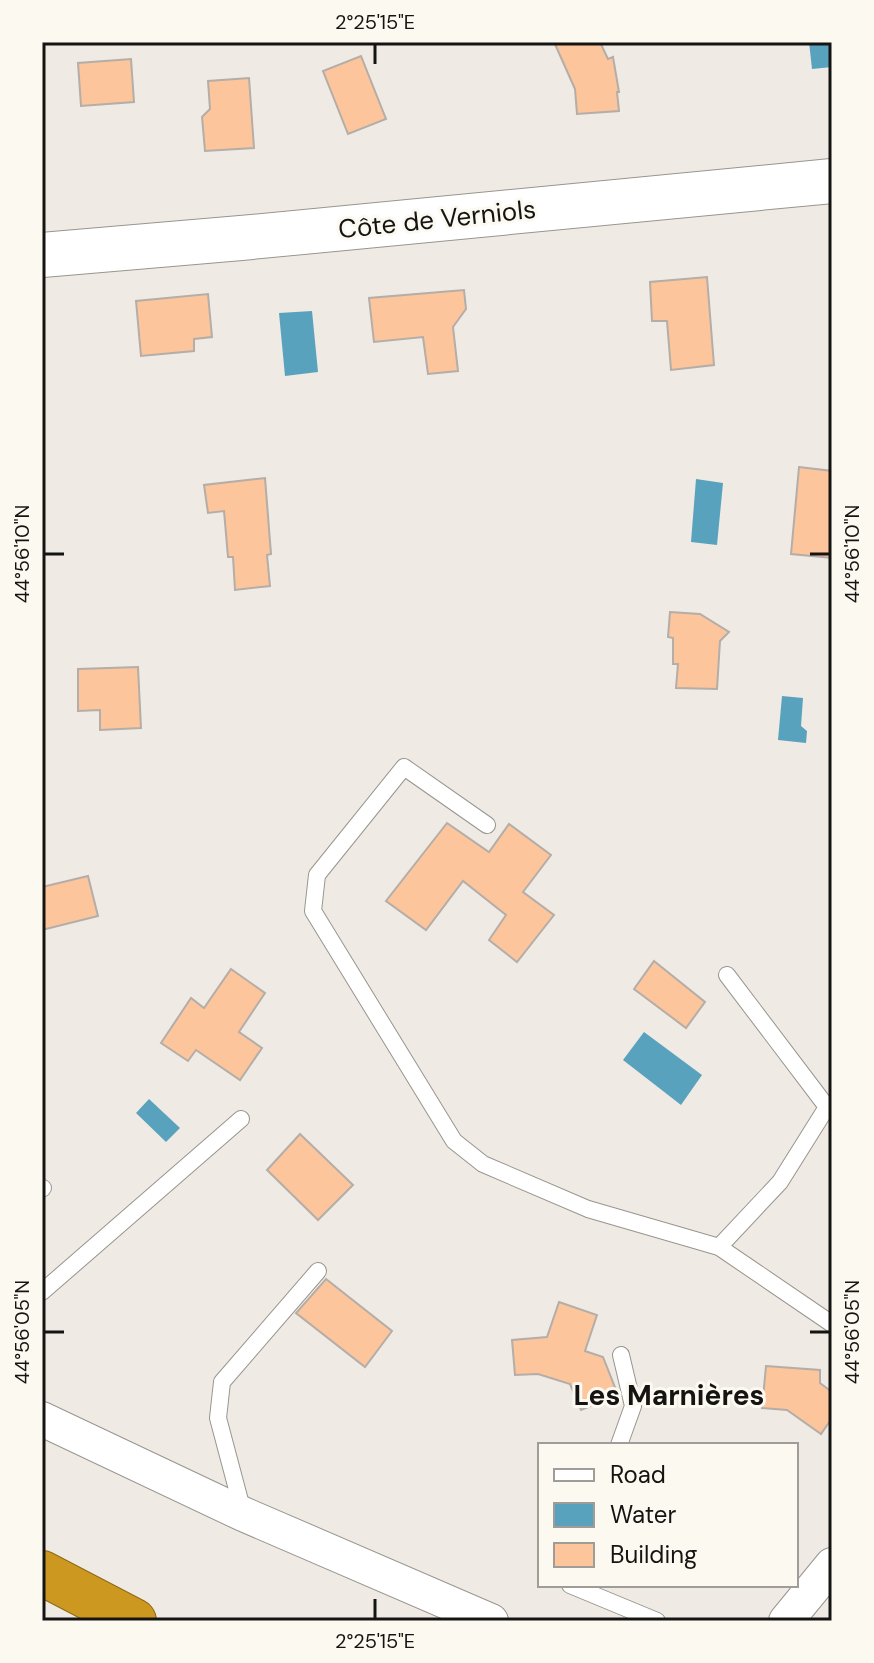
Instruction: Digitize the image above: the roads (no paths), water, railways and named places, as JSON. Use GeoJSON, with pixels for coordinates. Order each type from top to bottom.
{"type":"FeatureCollection","features":[{"type":"Feature","properties":{"kind":"highway"},"geometry":{"type":"LineString","coordinates":[[42,1573],[134,1621]]}},
{"type":"Feature","properties":{"kind":"highway"},"geometry":{"type":"LineString","coordinates":[[42,1588],[119,1621]]}},
{"type":"Feature","properties":{"kind":"street","name":"Côte de Verniols"},"geometry":{"type":"LineString","coordinates":[[42,255],[832,181]]}},
{"type":"Feature","properties":{"kind":"street"},"geometry":{"type":"LineString","coordinates":[[42,1419],[243,1514],[491,1621]]}},
{"type":"Feature","properties":{"kind":"street"},"geometry":{"type":"LineString","coordinates":[[786,1621],[832,1565]]}},
{"type":"Feature","properties":{"kind":"lane"},"geometry":{"type":"LineString","coordinates":[[487,825],[404,767],[317,875],[313,911],[454,1141],[483,1164],[588,1209],[719,1247],[832,1324]]}},
{"type":"Feature","properties":{"kind":"lane"},"geometry":{"type":"LineString","coordinates":[[719,1247],[780,1182],[829,1106],[727,975]]}},
{"type":"Feature","properties":{"kind":"lane"},"geometry":{"type":"LineString","coordinates":[[42,1292],[241,1119]]}},
{"type":"Feature","properties":{"kind":"lane"},"geometry":{"type":"LineString","coordinates":[[243,1514],[218,1418],[222,1382],[318,1271]]}},
{"type":"Feature","properties":{"kind":"lane"},"geometry":{"type":"LineString","coordinates":[[620,1443],[633,1406],[621,1355]]}},
{"type":"Feature","properties":{"kind":"lane"},"geometry":{"type":"LineString","coordinates":[[575,1587],[657,1621]]}},
{"type":"Feature","properties":{"kind":"water"},"geometry":{"type":"Polygon","coordinates":[[[809,42],[832,42],[832,67],[812,69],[809,42]]]}},
{"type":"Feature","properties":{"kind":"water"},"geometry":{"type":"Polygon","coordinates":[[[312,311],[318,372],[285,376],[279,313],[312,311]]]}},
{"type":"Feature","properties":{"kind":"water"},"geometry":{"type":"Polygon","coordinates":[[[696,479],[723,483],[717,545],[691,542],[696,479]]]}},
{"type":"Feature","properties":{"kind":"water"},"geometry":{"type":"Polygon","coordinates":[[[782,696],[803,698],[801,726],[807,731],[806,743],[778,740],[782,696]]]}},
{"type":"Feature","properties":{"kind":"water"},"geometry":{"type":"Polygon","coordinates":[[[644,1032],[702,1075],[681,1105],[623,1060],[644,1032]]]}},
{"type":"Feature","properties":{"kind":"water"},"geometry":{"type":"Polygon","coordinates":[[[149,1099],[180,1128],[166,1142],[136,1113],[149,1099]]]}},
{"type":"Feature","properties":{"kind":"district","name":"Les Marnières"},"geometry":{"type":"Point","coordinates":[669,1395]}}]}
